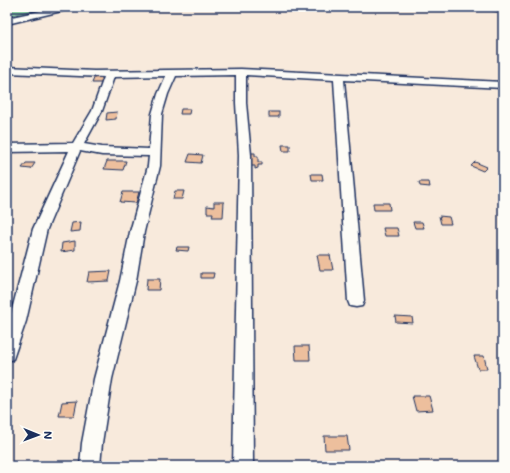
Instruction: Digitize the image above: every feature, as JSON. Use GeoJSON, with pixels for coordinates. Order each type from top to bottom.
{"type":"FeatureCollection","features":[{"type":"Feature","properties":{"kind":"street"},"geometry":{"type":"LineString","coordinates":[[7,21],[70,7]]}},
{"type":"Feature","properties":{"kind":"street"},"geometry":{"type":"LineString","coordinates":[[492,7],[503,10]]}},
{"type":"Feature","properties":{"kind":"street"},"geometry":{"type":"LineString","coordinates":[[7,70],[110,73],[240,72],[503,85]]}},
{"type":"Feature","properties":{"kind":"street"},"geometry":{"type":"LineString","coordinates":[[90,466],[92,443],[103,379],[128,281],[137,232],[149,189],[154,154],[157,114],[163,94],[173,72]]}},
{"type":"Feature","properties":{"kind":"street"},"geometry":{"type":"LineString","coordinates":[[240,72],[245,155],[243,466]]}},
{"type":"Feature","properties":{"kind":"street"},"geometry":{"type":"LineString","coordinates":[[7,354],[18,321],[40,229],[77,147],[97,111],[110,73]]}},
{"type":"Feature","properties":{"kind":"street"},"geometry":{"type":"LineString","coordinates":[[339,77],[356,301]]}},
{"type":"Feature","properties":{"kind":"street"},"geometry":{"type":"LineString","coordinates":[[7,148],[77,147],[102,151],[154,154]]}},
{"type":"Feature","properties":{"kind":"green space"},"geometry":{"type":"Polygon","coordinates":[[[7,7],[47,7],[7,16],[7,7]]]}},
{"type":"Feature","properties":{"kind":"building"},"geometry":{"type":"Polygon","coordinates":[[[95,76],[105,76],[103,83],[92,83],[95,76]]]}},
{"type":"Feature","properties":{"kind":"building"},"geometry":{"type":"Polygon","coordinates":[[[181,109],[190,109],[189,114],[180,114],[181,109]]]}},
{"type":"Feature","properties":{"kind":"building"},"geometry":{"type":"Polygon","coordinates":[[[117,112],[116,119],[106,120],[107,113],[117,112]]]}},
{"type":"Feature","properties":{"kind":"building"},"geometry":{"type":"Polygon","coordinates":[[[269,112],[279,112],[279,117],[269,117],[269,112]]]}},
{"type":"Feature","properties":{"kind":"building"},"geometry":{"type":"Polygon","coordinates":[[[282,145],[290,145],[290,151],[283,151],[282,145]]]}},
{"type":"Feature","properties":{"kind":"building"},"geometry":{"type":"Polygon","coordinates":[[[251,153],[255,153],[255,156],[258,156],[258,162],[262,162],[262,165],[258,165],[258,168],[255,169],[255,166],[250,166],[251,153]]]}},
{"type":"Feature","properties":{"kind":"building"},"geometry":{"type":"Polygon","coordinates":[[[190,154],[203,155],[201,163],[187,162],[190,154]]]}},
{"type":"Feature","properties":{"kind":"building"},"geometry":{"type":"Polygon","coordinates":[[[107,161],[126,161],[123,170],[104,169],[107,161]]]}},
{"type":"Feature","properties":{"kind":"building"},"geometry":{"type":"Polygon","coordinates":[[[475,162],[487,167],[483,171],[471,166],[475,162]]]}},
{"type":"Feature","properties":{"kind":"building"},"geometry":{"type":"Polygon","coordinates":[[[26,163],[35,163],[31,169],[22,168],[26,163]]]}},
{"type":"Feature","properties":{"kind":"building"},"geometry":{"type":"Polygon","coordinates":[[[311,174],[322,174],[323,180],[312,180],[311,174]]]}},
{"type":"Feature","properties":{"kind":"building"},"geometry":{"type":"Polygon","coordinates":[[[419,182],[429,182],[430,187],[420,186],[419,182]]]}},
{"type":"Feature","properties":{"kind":"building"},"geometry":{"type":"Polygon","coordinates":[[[175,191],[184,191],[182,199],[173,199],[175,191]]]}},
{"type":"Feature","properties":{"kind":"building"},"geometry":{"type":"Polygon","coordinates":[[[123,192],[139,192],[136,203],[120,202],[123,192]]]}},
{"type":"Feature","properties":{"kind":"building"},"geometry":{"type":"Polygon","coordinates":[[[214,202],[224,202],[223,217],[212,217],[213,213],[207,213],[207,206],[214,207],[214,202]]]}},
{"type":"Feature","properties":{"kind":"building"},"geometry":{"type":"Polygon","coordinates":[[[373,203],[389,203],[390,210],[374,210],[373,203]]]}},
{"type":"Feature","properties":{"kind":"building"},"geometry":{"type":"Polygon","coordinates":[[[439,216],[449,217],[451,224],[441,224],[439,216]]]}},
{"type":"Feature","properties":{"kind":"building"},"geometry":{"type":"Polygon","coordinates":[[[81,222],[80,231],[70,232],[72,223],[81,222]]]}},
{"type":"Feature","properties":{"kind":"building"},"geometry":{"type":"Polygon","coordinates":[[[413,222],[422,222],[424,228],[415,228],[413,222]]]}},
{"type":"Feature","properties":{"kind":"building"},"geometry":{"type":"Polygon","coordinates":[[[383,228],[397,228],[399,236],[385,236],[383,228]]]}},
{"type":"Feature","properties":{"kind":"building"},"geometry":{"type":"Polygon","coordinates":[[[75,241],[75,250],[61,252],[62,243],[75,241]]]}},
{"type":"Feature","properties":{"kind":"building"},"geometry":{"type":"Polygon","coordinates":[[[177,247],[189,247],[188,251],[176,250],[177,247]]]}},
{"type":"Feature","properties":{"kind":"building"},"geometry":{"type":"Polygon","coordinates":[[[317,255],[330,255],[333,270],[320,270],[317,255]]]}},
{"type":"Feature","properties":{"kind":"building"},"geometry":{"type":"Polygon","coordinates":[[[111,271],[109,281],[87,282],[89,272],[111,271]]]}},
{"type":"Feature","properties":{"kind":"building"},"geometry":{"type":"Polygon","coordinates":[[[201,273],[214,273],[213,278],[201,278],[201,273]]]}},
{"type":"Feature","properties":{"kind":"building"},"geometry":{"type":"Polygon","coordinates":[[[147,279],[160,279],[159,290],[146,290],[147,279]]]}},
{"type":"Feature","properties":{"kind":"building"},"geometry":{"type":"Polygon","coordinates":[[[395,316],[412,317],[413,323],[396,322],[395,316]]]}},
{"type":"Feature","properties":{"kind":"building"},"geometry":{"type":"Polygon","coordinates":[[[295,346],[309,346],[310,360],[296,360],[295,346]]]}},
{"type":"Feature","properties":{"kind":"building"},"geometry":{"type":"Polygon","coordinates":[[[474,356],[484,356],[487,369],[478,369],[474,356]]]}},
{"type":"Feature","properties":{"kind":"building"},"geometry":{"type":"Polygon","coordinates":[[[412,396],[429,396],[433,410],[416,411],[412,396]]]}},
{"type":"Feature","properties":{"kind":"building"},"geometry":{"type":"Polygon","coordinates":[[[77,401],[74,416],[59,416],[62,402],[77,401]]]}},
{"type":"Feature","properties":{"kind":"building"},"geometry":{"type":"Polygon","coordinates":[[[324,436],[347,436],[349,450],[325,450],[324,436]]]}}]}
